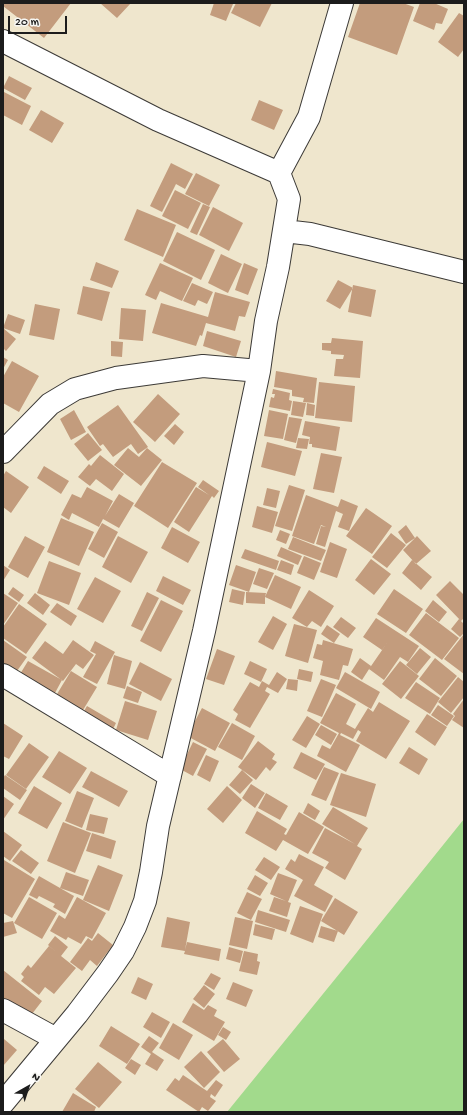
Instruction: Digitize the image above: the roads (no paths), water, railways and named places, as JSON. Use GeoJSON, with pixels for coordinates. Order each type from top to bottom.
{"type":"FeatureCollection","features":[{"type":"Feature","properties":{"kind":"street"},"geometry":{"type":"LineString","coordinates":[[279,173],[309,117],[342,3]]}},
{"type":"Feature","properties":{"kind":"street"},"geometry":{"type":"LineString","coordinates":[[3,41],[158,120],[279,173],[289,199],[310,234]]}},
{"type":"Feature","properties":{"kind":"street"},"geometry":{"type":"LineString","coordinates":[[3,1103],[77,1014],[108,973],[123,951],[135,927],[145,901],[158,826],[221,553],[259,371],[266,321],[278,267],[289,199]]}},
{"type":"Feature","properties":{"kind":"street"},"geometry":{"type":"LineString","coordinates":[[284,231],[310,234],[464,272]]}},
{"type":"Feature","properties":{"kind":"street"},"geometry":{"type":"LineString","coordinates":[[3,452],[50,404],[75,389],[116,378],[203,366],[259,371]]}},
{"type":"Feature","properties":{"kind":"street"},"geometry":{"type":"LineString","coordinates":[[3,675],[170,776]]}},
{"type":"Feature","properties":{"kind":"street"},"geometry":{"type":"LineString","coordinates":[[3,1010],[56,1039]]}}]}
